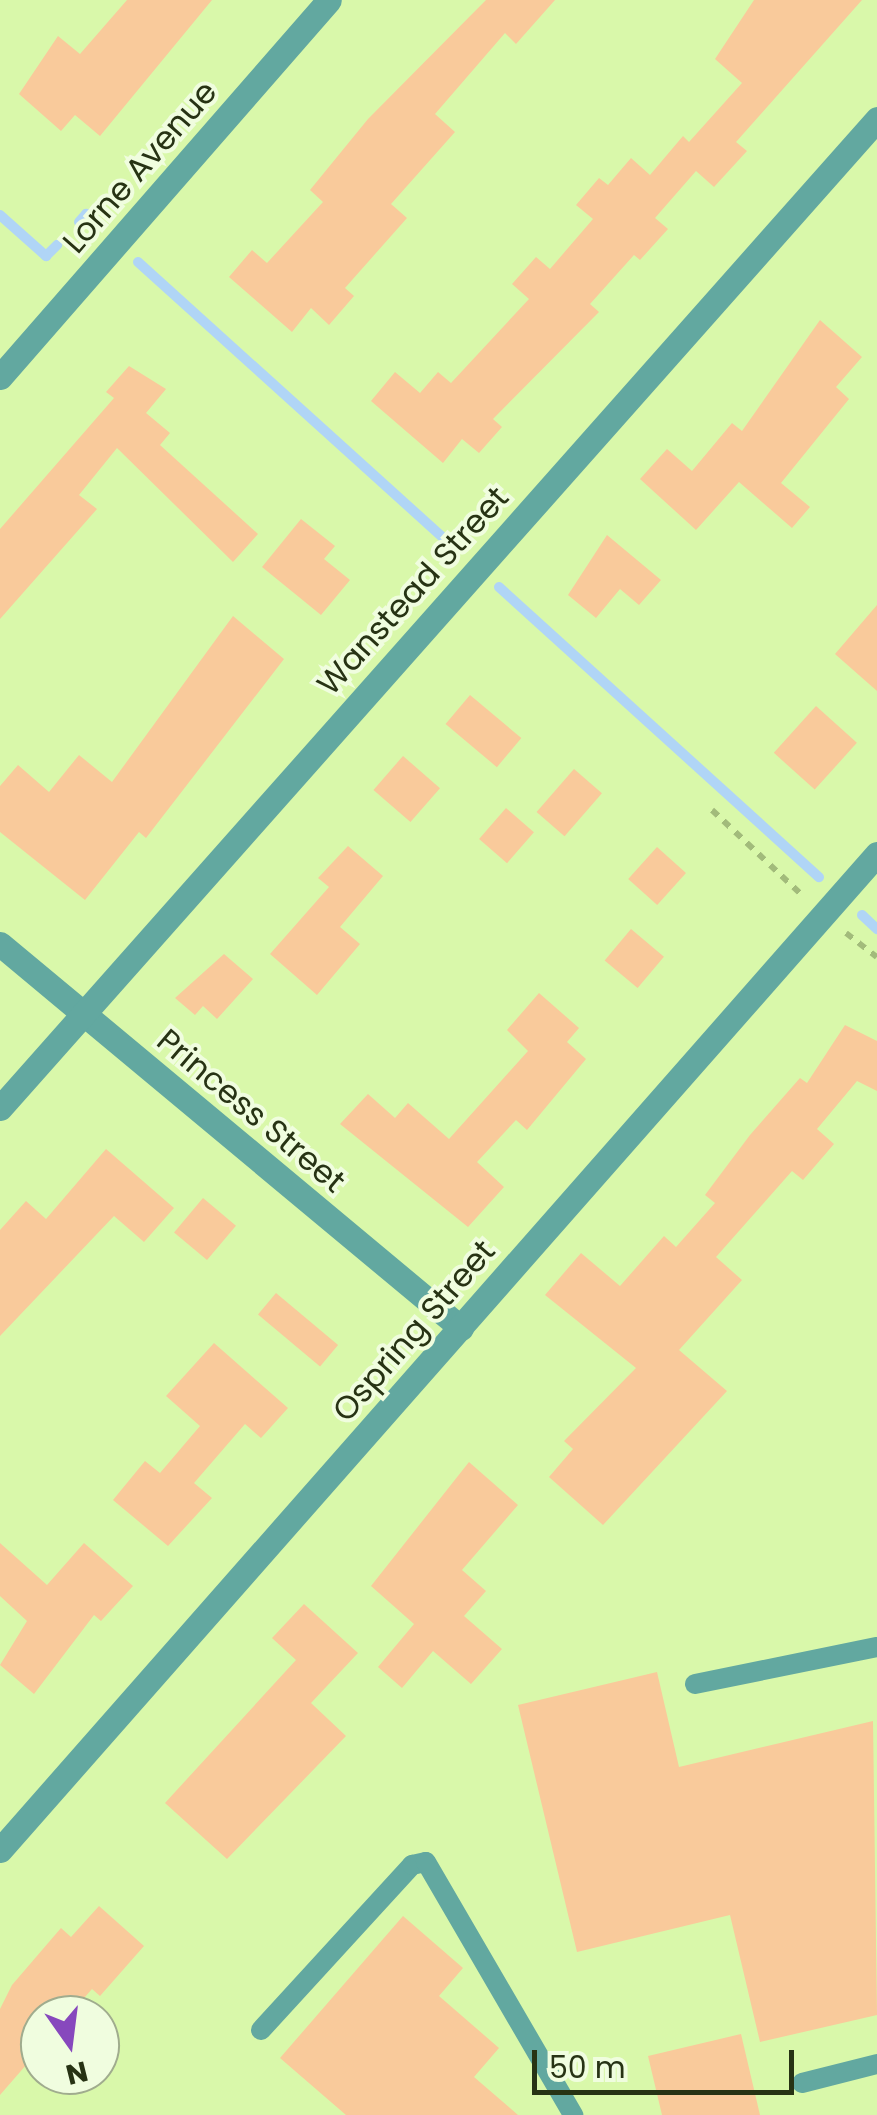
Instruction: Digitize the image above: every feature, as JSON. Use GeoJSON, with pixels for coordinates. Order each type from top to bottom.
{"type":"FeatureCollection","features":[{"type":"Feature","properties":{"kind":"street","name":"Lorne Avenue"},"geometry":{"type":"LineString","coordinates":[[0,376],[329,0]]}},
{"type":"Feature","properties":{"kind":"street","name":"Wanstead Street"},"geometry":{"type":"LineString","coordinates":[[0,1108],[877,119]]}},
{"type":"Feature","properties":{"kind":"street","name":"Ospring Street"},"geometry":{"type":"LineString","coordinates":[[0,1850],[877,854]]}},
{"type":"Feature","properties":{"kind":"street","name":"Princess Street"},"geometry":{"type":"LineString","coordinates":[[0,944],[461,1328]]}},
{"type":"Feature","properties":{"kind":"lane"},"geometry":{"type":"LineString","coordinates":[[695,1684],[876,1653]]}},
{"type":"Feature","properties":{"kind":"lane"},"geometry":{"type":"LineString","coordinates":[[261,2030],[412,1865],[426,1862],[574,2115]]}},
{"type":"Feature","properties":{"kind":"lane"},"geometry":{"type":"LineString","coordinates":[[802,2083],[877,2064]]}},
{"type":"Feature","properties":{"kind":"path"},"geometry":{"type":"LineString","coordinates":[[712,810],[824,915],[877,957]]}},
{"type":"Feature","properties":{"kind":"building"},"geometry":{"type":"Polygon","coordinates":[[[127,0],[212,0],[100,136],[75,115],[61,131],[19,94],[58,36],[80,54],[127,0]]]}},
{"type":"Feature","properties":{"kind":"building"},"geometry":{"type":"Polygon","coordinates":[[[486,0],[555,0],[516,44],[505,33],[435,114],[455,132],[391,204],[407,218],[345,288],[354,296],[329,325],[311,308],[292,332],[229,277],[252,250],[267,263],[323,202],[310,190],[368,119],[486,0]]]}},
{"type":"Feature","properties":{"kind":"building"},"geometry":{"type":"Polygon","coordinates":[[[754,0],[862,0],[736,142],[747,151],[714,187],[696,171],[655,218],[668,229],[640,260],[634,255],[590,304],[599,312],[493,419],[502,427],[479,453],[462,439],[443,463],[371,401],[395,372],[420,393],[438,372],[451,383],[529,299],[512,284],[536,257],[550,269],[593,219],[576,205],[599,178],[608,185],[631,158],[650,175],[683,136],[689,142],[742,83],[715,59],[754,0]]]}},
{"type":"Feature","properties":{"kind":"building"},"geometry":{"type":"Polygon","coordinates":[[[820,320],[862,357],[836,387],[849,399],[781,483],[810,507],[792,528],[739,482],[696,530],[640,479],[667,449],[692,471],[732,423],[742,431],[820,320]]]}},
{"type":"Feature","properties":{"kind":"building"},"geometry":{"type":"Polygon","coordinates":[[[129,366],[166,389],[146,413],[170,433],[160,445],[258,534],[233,562],[117,448],[79,495],[97,509],[0,619],[0,529],[114,398],[106,392],[129,366]]]}},
{"type":"Feature","properties":{"kind":"building"},"geometry":{"type":"Polygon","coordinates":[[[301,519],[335,546],[324,559],[350,580],[321,615],[262,567],[301,519]]]}},
{"type":"Feature","properties":{"kind":"building"},"geometry":{"type":"Polygon","coordinates":[[[607,535],[661,580],[639,605],[620,589],[596,618],[568,595],[607,535]]]}},
{"type":"Feature","properties":{"kind":"building"},"geometry":{"type":"Polygon","coordinates":[[[877,605],[877,691],[835,654],[877,605]]]}},
{"type":"Feature","properties":{"kind":"building"},"geometry":{"type":"Polygon","coordinates":[[[233,616],[284,659],[146,838],[139,832],[85,900],[0,832],[0,786],[18,765],[49,792],[79,755],[112,782],[233,616]]]}},
{"type":"Feature","properties":{"kind":"building"},"geometry":{"type":"Polygon","coordinates":[[[470,695],[521,738],[497,767],[446,724],[470,695]]]}},
{"type":"Feature","properties":{"kind":"building"},"geometry":{"type":"Polygon","coordinates":[[[816,706],[857,743],[815,790],[774,753],[816,706]]]}},
{"type":"Feature","properties":{"kind":"building"},"geometry":{"type":"Polygon","coordinates":[[[403,756],[440,788],[410,822],[373,790],[403,756]]]}},
{"type":"Feature","properties":{"kind":"building"},"geometry":{"type":"Polygon","coordinates":[[[574,769],[602,793],[565,836],[537,812],[574,769]]]}},
{"type":"Feature","properties":{"kind":"building"},"geometry":{"type":"Polygon","coordinates":[[[506,808],[534,832],[507,863],[479,839],[506,808]]]}},
{"type":"Feature","properties":{"kind":"building"},"geometry":{"type":"Polygon","coordinates":[[[348,846],[383,876],[340,927],[360,944],[317,995],[270,954],[329,887],[318,878],[348,846]]]}},
{"type":"Feature","properties":{"kind":"building"},"geometry":{"type":"Polygon","coordinates":[[[657,847],[686,873],[657,905],[628,879],[657,847]]]}},
{"type":"Feature","properties":{"kind":"building"},"geometry":{"type":"Polygon","coordinates":[[[631,929],[664,957],[638,988],[605,960],[631,929]]]}},
{"type":"Feature","properties":{"kind":"building"},"geometry":{"type":"Polygon","coordinates":[[[224,954],[253,979],[217,1019],[203,1006],[195,1015],[175,998],[224,954]]]}},
{"type":"Feature","properties":{"kind":"building"},"geometry":{"type":"Polygon","coordinates":[[[539,993],[579,1028],[567,1042],[586,1059],[527,1130],[516,1120],[477,1162],[504,1187],[468,1227],[340,1124],[368,1094],[395,1118],[408,1103],[449,1139],[528,1051],[507,1030],[539,993]]]}},
{"type":"Feature","properties":{"kind":"building"},"geometry":{"type":"Polygon","coordinates":[[[845,1025],[877,1041],[877,1091],[857,1081],[817,1129],[834,1144],[803,1180],[792,1171],[716,1257],[742,1280],[679,1350],[727,1391],[603,1525],[549,1477],[573,1449],[564,1441],[636,1368],[545,1295],[581,1253],[620,1286],[664,1236],[676,1247],[715,1203],[705,1195],[750,1135],[800,1078],[807,1083],[845,1025]]]}},
{"type":"Feature","properties":{"kind":"building"},"geometry":{"type":"Polygon","coordinates":[[[106,1149],[174,1208],[144,1242],[114,1216],[0,1336],[0,1230],[26,1201],[46,1219],[106,1149]]]}},
{"type":"Feature","properties":{"kind":"building"},"geometry":{"type":"Polygon","coordinates":[[[203,1198],[236,1226],[207,1260],[174,1232],[203,1198]]]}},
{"type":"Feature","properties":{"kind":"building"},"geometry":{"type":"Polygon","coordinates":[[[276,1293],[338,1345],[320,1367],[258,1314],[276,1293]]]}},
{"type":"Feature","properties":{"kind":"building"},"geometry":{"type":"Polygon","coordinates":[[[214,1343],[288,1408],[261,1438],[245,1424],[194,1483],[212,1498],[168,1546],[113,1500],[145,1461],[160,1473],[200,1426],[166,1396],[214,1343]]]}},
{"type":"Feature","properties":{"kind":"building"},"geometry":{"type":"Polygon","coordinates":[[[469,1462],[518,1505],[462,1570],[486,1591],[464,1616],[502,1649],[471,1684],[433,1651],[402,1688],[378,1667],[414,1624],[371,1586],[469,1462]]]}},
{"type":"Feature","properties":{"kind":"building"},"geometry":{"type":"Polygon","coordinates":[[[0,1543],[47,1585],[84,1543],[133,1586],[101,1621],[94,1615],[34,1694],[0,1665],[27,1621],[0,1596],[0,1543]]]}},
{"type":"Feature","properties":{"kind":"building"},"geometry":{"type":"Polygon","coordinates":[[[304,1604],[358,1653],[311,1703],[346,1736],[227,1859],[165,1803],[296,1660],[272,1638],[304,1604]]]}},
{"type":"Feature","properties":{"kind":"building"},"geometry":{"type":"Polygon","coordinates":[[[657,1672],[679,1767],[873,1721],[877,2015],[760,2042],[730,1915],[577,1952],[518,1705],[657,1672]]]}},
{"type":"Feature","properties":{"kind":"building"},"geometry":{"type":"Polygon","coordinates":[[[99,1906],[144,1946],[101,1995],[92,1989],[87,1995],[20,1995],[20,2072],[0,2095],[0,2009],[12,1985],[61,1928],[71,1937],[99,1906]]]}},
{"type":"Feature","properties":{"kind":"building"},"geometry":{"type":"Polygon","coordinates":[[[403,1916],[463,1968],[439,1996],[499,2048],[474,2077],[518,2115],[346,2115],[280,2058],[403,1916]]]}},
{"type":"Feature","properties":{"kind":"building"},"geometry":{"type":"Polygon","coordinates":[[[741,2034],[760,2115],[662,2115],[648,2056],[741,2034]]]}},
{"type":"Feature","properties":{"kind":"waterway"},"geometry":{"type":"LineString","coordinates":[[79,222],[86,214],[95,223]]}},
{"type":"Feature","properties":{"kind":"waterway"},"geometry":{"type":"LineString","coordinates":[[0,215],[46,256],[57,245]]}},
{"type":"Feature","properties":{"kind":"waterway"},"geometry":{"type":"LineString","coordinates":[[138,262],[456,549]]}},
{"type":"Feature","properties":{"kind":"waterway"},"geometry":{"type":"LineString","coordinates":[[499,587],[819,877]]}},
{"type":"Feature","properties":{"kind":"waterway"},"geometry":{"type":"LineString","coordinates":[[862,915],[877,929]]}}]}
